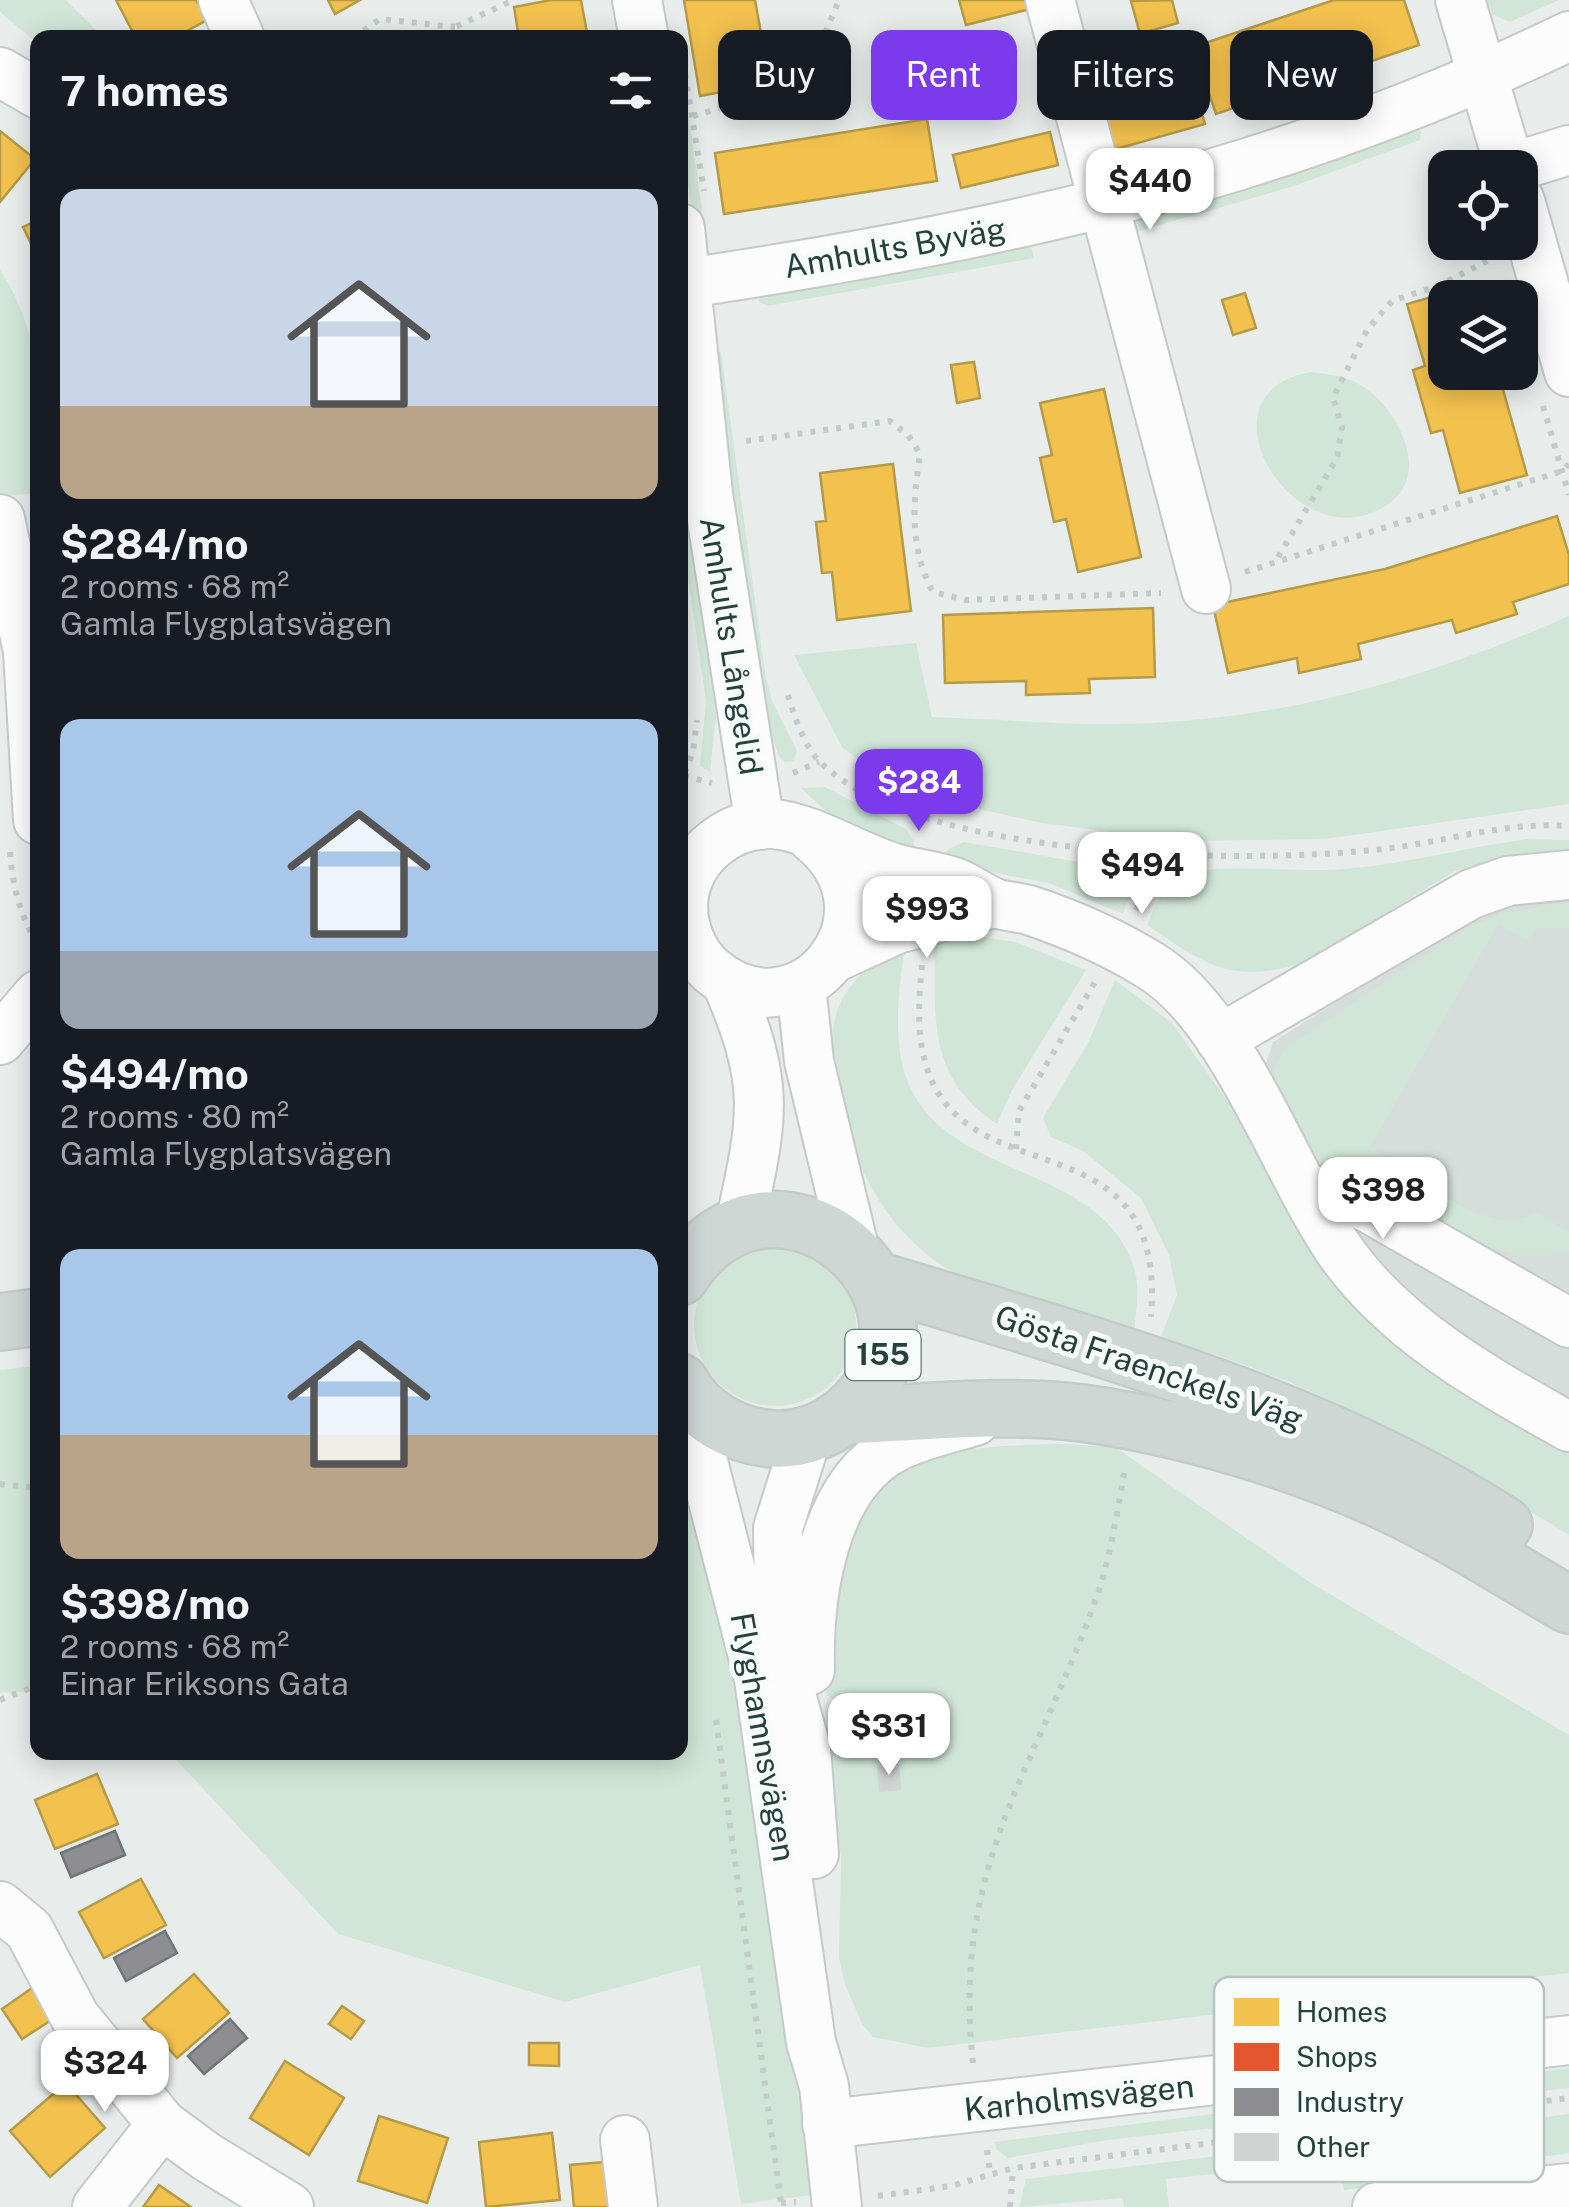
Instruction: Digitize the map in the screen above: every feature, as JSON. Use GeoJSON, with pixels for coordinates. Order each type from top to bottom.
{"type":"FeatureCollection","features":[{"type":"Feature","properties":{"kind":"main road","name":"Gösta Fraenckels Väg"},"geometry":{"type":"LineString","coordinates":[[704,1246],[770,1219],[801,1222],[830,1233],[865,1266],[1199,1378],[1328,1429],[1454,1493],[1569,1567]]}},
{"type":"Feature","properties":{"kind":"main road","name":"155"},"geometry":{"type":"LineString","coordinates":[[826,1426],[866,1394],[880,1368],[886,1339],[885,1308],[865,1266]]}},
{"type":"Feature","properties":{"kind":"main road"},"geometry":{"type":"LineString","coordinates":[[0,1322],[30,1318]]}},
{"type":"Feature","properties":{"kind":"main road","name":"Gösta Fraenckels Väg"},"geometry":{"type":"LineString","coordinates":[[688,1393],[704,1412],[752,1437],[780,1440],[826,1426],[1005,1412],[1080,1413],[1181,1434],[1320,1477],[1434,1526],[1569,1605]]}},
{"type":"Feature","properties":{"kind":"street"},"geometry":{"type":"LineString","coordinates":[[223,0],[236,30]]}},
{"type":"Feature","properties":{"kind":"street"},"geometry":{"type":"LineString","coordinates":[[638,0],[643,30]]}},
{"type":"Feature","properties":{"kind":"street"},"geometry":{"type":"LineString","coordinates":[[1050,0],[1101,206],[1133,304],[1206,589]]}},
{"type":"Feature","properties":{"kind":"street"},"geometry":{"type":"LineString","coordinates":[[1460,0],[1505,150]]}},
{"type":"Feature","properties":{"kind":"street","name":"Amhults Byväg"},"geometry":{"type":"LineString","coordinates":[[688,283],[937,244],[1101,206],[1316,142],[1482,76],[1569,36]]}},
{"type":"Feature","properties":{"kind":"street"},"geometry":{"type":"LineString","coordinates":[[0,72],[30,89]]}},
{"type":"Feature","properties":{"kind":"street"},"geometry":{"type":"LineString","coordinates":[[1538,160],[1569,150]]}},
{"type":"Feature","properties":{"kind":"street","name":"Amhults Långelid"},"geometry":{"type":"LineString","coordinates":[[688,248],[692,211]]}},
{"type":"Feature","properties":{"kind":"street"},"geometry":{"type":"LineString","coordinates":[[1536,261],[1569,372]]}},
{"type":"Feature","properties":{"kind":"street","name":"Amhults Långelid"},"geometry":{"type":"LineString","coordinates":[[688,319],[708,494],[760,825]]}},
{"type":"Feature","properties":{"kind":"street"},"geometry":{"type":"LineString","coordinates":[[0,519],[28,650],[30,684]]}},
{"type":"Feature","properties":{"kind":"street"},"geometry":{"type":"LineString","coordinates":[[688,880],[704,852],[729,833],[760,825],[786,826],[895,868],[954,882],[994,902],[1028,910],[1116,946],[1154,967],[1190,996],[1220,1038],[1340,1251],[1408,1324],[1482,1377],[1569,1427]]}},
{"type":"Feature","properties":{"kind":"street"},"geometry":{"type":"LineString","coordinates":[[811,837],[836,861],[850,892],[849,927],[818,972],[809,1060],[865,1266]]}},
{"type":"Feature","properties":{"kind":"street"},"geometry":{"type":"LineString","coordinates":[[1220,1038],[1471,894],[1508,880],[1569,875]]}},
{"type":"Feature","properties":{"kind":"street"},"geometry":{"type":"LineString","coordinates":[[726,981],[763,992],[818,972],[897,929],[994,902]]}},
{"type":"Feature","properties":{"kind":"street"},"geometry":{"type":"LineString","coordinates":[[688,928],[696,951],[726,981],[746,1027],[761,1094],[761,1120],[704,1246]]}},
{"type":"Feature","properties":{"kind":"street"},"geometry":{"type":"LineString","coordinates":[[0,1040],[30,1004]]}},
{"type":"Feature","properties":{"kind":"street"},"geometry":{"type":"LineString","coordinates":[[1304,1190],[1335,1192],[1372,1210],[1569,1323]]}},
{"type":"Feature","properties":{"kind":"street","name":"Flyghamnsvägen"},"geometry":{"type":"LineString","coordinates":[[688,1406],[760,1680],[837,2203]]}},
{"type":"Feature","properties":{"kind":"street","name":"Flyghamnsvägen"},"geometry":{"type":"LineString","coordinates":[[825,2105],[830,2039],[806,1748],[812,1609],[831,1529],[866,1471],[891,1449],[1005,1412]]}},
{"type":"Feature","properties":{"kind":"street","name":"Flyghamnsvägen"},"geometry":{"type":"LineString","coordinates":[[806,1748],[785,1673],[778,1528],[826,1426]]}},
{"type":"Feature","properties":{"kind":"street"},"geometry":{"type":"LineString","coordinates":[[0,1906],[28,1930],[75,2017],[162,2124],[207,2158],[289,2207]]}},
{"type":"Feature","properties":{"kind":"street","name":"Karholmsvägen"},"geometry":{"type":"LineString","coordinates":[[1544,2042],[1569,2040]]}},
{"type":"Feature","properties":{"kind":"street","name":"Karholmsvägen"},"geometry":{"type":"LineString","coordinates":[[825,2105],[1214,2071]]}},
{"type":"Feature","properties":{"kind":"street"},"geometry":{"type":"LineString","coordinates":[[98,2207],[162,2124]]}},
{"type":"Feature","properties":{"kind":"street"},"geometry":{"type":"LineString","coordinates":[[625,2140],[633,2207]]}},
{"type":"Feature","properties":{"kind":"street"},"geometry":{"type":"LineString","coordinates":[[1377,2207],[1569,2188]]}},
{"type":"Feature","properties":{"kind":"path"},"geometry":{"type":"LineString","coordinates":[[365,30],[380,19],[455,27],[514,0]]}},
{"type":"Feature","properties":{"kind":"path"},"geometry":{"type":"LineString","coordinates":[[693,116],[785,90],[807,77],[839,0]]}},
{"type":"Feature","properties":{"kind":"path"},"geometry":{"type":"LineString","coordinates":[[688,89],[693,116],[692,211]]}},
{"type":"Feature","properties":{"kind":"path"},"geometry":{"type":"LineString","coordinates":[[1278,558],[1337,458],[1342,427],[1333,398],[1368,330],[1392,301],[1536,261]]}},
{"type":"Feature","properties":{"kind":"path"},"geometry":{"type":"LineString","coordinates":[[745,441],[890,421],[908,435],[920,454],[915,486],[920,569],[933,592],[966,600],[1206,589],[1278,558],[1404,522],[1569,464]]}},
{"type":"Feature","properties":{"kind":"path"},"geometry":{"type":"LineString","coordinates":[[742,422],[748,460]]}},
{"type":"Feature","properties":{"kind":"path"},"geometry":{"type":"LineString","coordinates":[[784,684],[819,762],[887,804],[932,819],[1029,838],[1163,856],[1236,859],[1375,850],[1514,827],[1569,826]]}},
{"type":"Feature","properties":{"kind":"path"},"geometry":{"type":"LineString","coordinates":[[928,875],[932,819]]}},
{"type":"Feature","properties":{"kind":"path"},"geometry":{"type":"LineString","coordinates":[[1016,1149],[1018,1112],[1116,946],[1163,856]]}},
{"type":"Feature","properties":{"kind":"path"},"geometry":{"type":"LineString","coordinates":[[924,922],[919,1035],[927,1068],[959,1117],[980,1134],[1095,1177],[1134,1221],[1146,1245],[1152,1272],[1150,1328]]}},
{"type":"Feature","properties":{"kind":"path"},"geometry":{"type":"LineString","coordinates":[[971,2042],[969,1954],[985,1868],[1100,1586],[1128,1451]]}},
{"type":"Feature","properties":{"kind":"path"},"geometry":{"type":"LineString","coordinates":[[0,1484],[30,1487]]}},
{"type":"Feature","properties":{"kind":"path"},"geometry":{"type":"LineString","coordinates":[[0,1700],[30,1688]]}},
{"type":"Feature","properties":{"kind":"path"},"geometry":{"type":"LineString","coordinates":[[716,1716],[781,2205],[837,2203],[912,2193],[1013,2168],[1214,2143]]}},
{"type":"Feature","properties":{"kind":"path"},"geometry":{"type":"LineString","coordinates":[[1544,2101],[1569,2098]]}},
{"type":"Feature","properties":{"kind":"path"},"geometry":{"type":"LineString","coordinates":[[1010,2207],[1013,2168]]}},
{"type":"Feature","properties":{"kind":"shaded area"},"geometry":{"type":"Polygon","coordinates":[[[1569,894],[1569,1411],[1478,1357],[1370,1263],[1259,1084],[1273,1042],[1484,908],[1569,894]]]}},
{"type":"Feature","properties":{"kind":"green space"},"geometry":{"type":"Polygon","coordinates":[[[0,0],[66,0],[96,30],[30,30],[30,37],[0,12],[0,0]]]}},
{"type":"Feature","properties":{"kind":"green space"},"geometry":{"type":"Polygon","coordinates":[[[1487,0],[1559,0],[1510,22],[1492,14],[1487,0]]]}},
{"type":"Feature","properties":{"kind":"green space"},"geometry":{"type":"Polygon","coordinates":[[[688,112],[702,209],[700,221],[692,212],[688,112]]]}},
{"type":"Feature","properties":{"kind":"green space"},"geometry":{"type":"Polygon","coordinates":[[[1412,127],[1421,131],[1420,140],[1294,186],[1122,236],[1129,222],[1412,127]]]}},
{"type":"Feature","properties":{"kind":"green space"},"geometry":{"type":"Polygon","coordinates":[[[1031,246],[1034,258],[768,306],[759,302],[760,295],[1031,246]]]}},
{"type":"Feature","properties":{"kind":"green space"},"geometry":{"type":"Polygon","coordinates":[[[0,270],[30,339],[30,494],[0,496],[0,270]]]}},
{"type":"Feature","properties":{"kind":"green space"},"geometry":{"type":"Polygon","coordinates":[[[710,348],[721,352],[765,673],[772,701],[797,751],[793,761],[784,762],[779,756],[759,703],[710,348]]]}},
{"type":"Feature","properties":{"kind":"green space"},"geometry":{"type":"Polygon","coordinates":[[[1310,372],[1344,378],[1362,386],[1387,408],[1397,424],[1409,458],[1408,474],[1402,490],[1390,503],[1355,517],[1322,513],[1293,496],[1270,470],[1258,441],[1259,411],[1275,387],[1310,372]]]}},
{"type":"Feature","properties":{"kind":"green space"},"geometry":{"type":"Polygon","coordinates":[[[688,490],[718,698],[710,772],[700,766],[706,701],[688,577],[688,490]]]}},
{"type":"Feature","properties":{"kind":"green space"},"geometry":{"type":"Polygon","coordinates":[[[1569,616],[1569,804],[1326,839],[1180,841],[1042,823],[961,805],[879,776],[842,747],[794,655],[916,643],[932,717],[1152,723],[1260,712],[1365,689],[1468,657],[1569,616]]]}},
{"type":"Feature","properties":{"kind":"green space"},"geometry":{"type":"Polygon","coordinates":[[[825,787],[906,829],[914,841],[913,855],[842,826],[801,788],[825,787]]]}},
{"type":"Feature","properties":{"kind":"green space"},"geometry":{"type":"Polygon","coordinates":[[[1528,839],[1569,840],[1569,857],[1521,855],[1455,871],[1306,962],[1280,969],[1258,972],[1221,968],[1147,925],[1168,887],[1189,873],[1221,869],[1345,869],[1528,839]]]}},
{"type":"Feature","properties":{"kind":"green space"},"geometry":{"type":"Polygon","coordinates":[[[964,842],[1124,870],[1133,885],[1123,914],[1049,883],[940,863],[948,849],[964,842]]]}},
{"type":"Feature","properties":{"kind":"green space"},"geometry":{"type":"Polygon","coordinates":[[[1569,903],[1569,928],[1539,927],[1527,940],[1498,924],[1370,1147],[1391,1160],[1376,1185],[1316,1160],[1299,1138],[1270,1077],[1284,1050],[1465,929],[1499,915],[1569,903]]]}},
{"type":"Feature","properties":{"kind":"green space"},"geometry":{"type":"Polygon","coordinates":[[[962,934],[1016,942],[1086,970],[1012,1090],[997,1124],[957,1086],[939,1042],[934,939],[962,934]]]}},
{"type":"Feature","properties":{"kind":"green space"},"geometry":{"type":"Polygon","coordinates":[[[905,946],[899,1039],[914,1095],[940,1126],[974,1149],[1087,1206],[1116,1233],[1135,1271],[1134,1332],[1034,1305],[962,1278],[904,1233],[876,1196],[841,1109],[832,1034],[846,993],[860,976],[905,946]]]}},
{"type":"Feature","properties":{"kind":"green space"},"geometry":{"type":"Polygon","coordinates":[[[1115,980],[1172,1023],[1231,1106],[1289,1212],[1342,1289],[1454,1386],[1569,1451],[1569,1535],[1422,1448],[1321,1396],[1269,1374],[1160,1339],[1177,1295],[1169,1255],[1141,1198],[1083,1151],[1051,1137],[1043,1118],[1089,1041],[1115,980]]]}},
{"type":"Feature","properties":{"kind":"green space"},"geometry":{"type":"Polygon","coordinates":[[[1431,1188],[1469,1210],[1496,1219],[1537,1213],[1569,1232],[1569,1250],[1526,1254],[1472,1240],[1417,1210],[1431,1188]]]}},
{"type":"Feature","properties":{"kind":"green space"},"geometry":{"type":"Polygon","coordinates":[[[775,1244],[806,1250],[832,1268],[850,1294],[856,1325],[850,1356],[832,1382],[806,1400],[775,1406],[744,1400],[718,1382],[700,1356],[694,1325],[700,1294],[718,1268],[744,1250],[775,1244]]]}},
{"type":"Feature","properties":{"kind":"green space"},"geometry":{"type":"Polygon","coordinates":[[[30,1367],[30,1691],[0,1693],[0,1370],[30,1367]]]}},
{"type":"Feature","properties":{"kind":"green space"},"geometry":{"type":"Polygon","coordinates":[[[1018,1445],[1115,1447],[1311,1583],[1569,1735],[1569,1973],[1535,1977],[1214,1977],[1214,2015],[928,2048],[873,2037],[862,2024],[839,1958],[841,1859],[828,1746],[852,1738],[859,1712],[826,1695],[829,1625],[837,1582],[851,1539],[874,1491],[894,1471],[938,1455],[1018,1445]]]}},
{"type":"Feature","properties":{"kind":"green space"},"geometry":{"type":"Polygon","coordinates":[[[688,1511],[725,1604],[756,1738],[812,2195],[741,2204],[700,1965],[565,2002],[338,1934],[176,1760],[688,1760],[688,1511]]]}},
{"type":"Feature","properties":{"kind":"green space"},"geometry":{"type":"Polygon","coordinates":[[[1569,2068],[1569,2088],[1544,2091],[1544,2071],[1569,2068]]]}},
{"type":"Feature","properties":{"kind":"green space"},"geometry":{"type":"Polygon","coordinates":[[[1214,2114],[1214,2128],[1107,2140],[1008,2158],[996,2149],[995,2142],[1214,2114]]]}},
{"type":"Feature","properties":{"kind":"green space"},"geometry":{"type":"Polygon","coordinates":[[[1569,2114],[1569,2153],[1544,2156],[1544,2117],[1569,2114]]]}},
{"type":"Feature","properties":{"kind":"green space"},"geometry":{"type":"Polygon","coordinates":[[[1214,2156],[1214,2174],[1166,2179],[1169,2207],[1124,2207],[1123,2198],[1019,2207],[1026,2179],[1214,2156]]]}},
{"type":"Feature","properties":{"kind":"green space"},"geometry":{"type":"Polygon","coordinates":[[[1343,2182],[1369,2182],[1369,2187],[1344,2190],[1343,2182]]]}},
{"type":"Feature","properties":{"kind":"building: Homes"},"geometry":{"type":"Polygon","coordinates":[[[116,0],[196,0],[207,20],[189,30],[132,30],[116,0]]]}},
{"type":"Feature","properties":{"kind":"building: Homes"},"geometry":{"type":"Polygon","coordinates":[[[328,0],[360,0],[335,14],[328,0]]]}},
{"type":"Feature","properties":{"kind":"building: Homes"},"geometry":{"type":"Polygon","coordinates":[[[551,0],[581,0],[587,30],[518,30],[514,7],[551,0]]]}},
{"type":"Feature","properties":{"kind":"building: Homes"},"geometry":{"type":"Polygon","coordinates":[[[684,0],[755,0],[760,30],[718,30],[718,93],[700,96],[684,0]]]}},
{"type":"Feature","properties":{"kind":"building: Homes"},"geometry":{"type":"Polygon","coordinates":[[[959,0],[1028,0],[1030,9],[966,25],[959,0]]]}},
{"type":"Feature","properties":{"kind":"building: Homes"},"geometry":{"type":"Polygon","coordinates":[[[1172,0],[1178,23],[1139,30],[1131,1],[1172,0]]]}},
{"type":"Feature","properties":{"kind":"building: Homes"},"geometry":{"type":"Polygon","coordinates":[[[1334,0],[1404,0],[1419,45],[1373,61],[1373,30],[1244,30],[1334,0]]]}},
{"type":"Feature","properties":{"kind":"building: Homes"},"geometry":{"type":"Polygon","coordinates":[[[1230,35],[1230,109],[1216,114],[1210,97],[1210,41],[1230,35]]]}},
{"type":"Feature","properties":{"kind":"building: Homes"},"geometry":{"type":"Polygon","coordinates":[[[927,120],[937,181],[724,214],[715,153],[927,120]]]}},
{"type":"Feature","properties":{"kind":"building: Homes"},"geometry":{"type":"Polygon","coordinates":[[[1098,120],[1204,120],[1205,124],[1106,152],[1098,120]]]}},
{"type":"Feature","properties":{"kind":"building: Homes"},"geometry":{"type":"Polygon","coordinates":[[[0,131],[30,155],[30,165],[0,202],[0,131]]]}},
{"type":"Feature","properties":{"kind":"building: Homes"},"geometry":{"type":"Polygon","coordinates":[[[1050,132],[1058,165],[961,188],[953,155],[1050,132]]]}},
{"type":"Feature","properties":{"kind":"building: Homes"},"geometry":{"type":"Polygon","coordinates":[[[1245,293],[1256,328],[1233,335],[1222,300],[1245,293]]]}},
{"type":"Feature","properties":{"kind":"building: Homes"},"geometry":{"type":"Polygon","coordinates":[[[1428,298],[1428,390],[1503,390],[1527,475],[1460,493],[1443,430],[1431,433],[1413,370],[1425,366],[1407,304],[1428,298]]]}},
{"type":"Feature","properties":{"kind":"building: Homes"},"geometry":{"type":"Polygon","coordinates":[[[974,362],[980,398],[957,403],[951,365],[974,362]]]}},
{"type":"Feature","properties":{"kind":"building: Homes"},"geometry":{"type":"Polygon","coordinates":[[[1104,389],[1141,557],[1078,572],[1066,519],[1054,522],[1040,458],[1052,455],[1040,403],[1104,389]]]}},
{"type":"Feature","properties":{"kind":"building: Homes"},"geometry":{"type":"Polygon","coordinates":[[[893,464],[911,611],[837,620],[832,572],[822,573],[816,522],[826,521],[820,473],[893,464]]]}},
{"type":"Feature","properties":{"kind":"building: Homes"},"geometry":{"type":"Polygon","coordinates":[[[1557,516],[1569,555],[1569,584],[1513,602],[1517,614],[1456,633],[1452,620],[1358,644],[1361,659],[1299,673],[1297,658],[1228,673],[1213,605],[1385,569],[1557,516]]]}},
{"type":"Feature","properties":{"kind":"building: Homes"},"geometry":{"type":"Polygon","coordinates":[[[1153,608],[1155,677],[1089,679],[1090,693],[1026,695],[1026,681],[945,683],[943,615],[1153,608]]]}},
{"type":"Feature","properties":{"kind":"building: Homes"},"geometry":{"type":"Polygon","coordinates":[[[97,1774],[118,1824],[55,1849],[35,1800],[97,1774]]]}},
{"type":"Feature","properties":{"kind":"building: Homes"},"geometry":{"type":"Polygon","coordinates":[[[141,1879],[166,1925],[104,1958],[79,1912],[141,1879]]]}},
{"type":"Feature","properties":{"kind":"building: Homes"},"geometry":{"type":"Polygon","coordinates":[[[194,1974],[229,2013],[177,2058],[143,2019],[194,1974]]]}},
{"type":"Feature","properties":{"kind":"building: Homes"},"geometry":{"type":"Polygon","coordinates":[[[32,1988],[53,2019],[22,2039],[2,2009],[32,1988]]]}},
{"type":"Feature","properties":{"kind":"building: Homes"},"geometry":{"type":"Polygon","coordinates":[[[342,2006],[364,2021],[351,2039],[329,2024],[342,2006]]]}},
{"type":"Feature","properties":{"kind":"building: Homes"},"geometry":{"type":"Polygon","coordinates":[[[529,2043],[559,2043],[559,2066],[529,2065],[529,2043]]]}},
{"type":"Feature","properties":{"kind":"building: Homes"},"geometry":{"type":"Polygon","coordinates":[[[285,2061],[344,2098],[309,2155],[250,2118],[285,2061]]]}},
{"type":"Feature","properties":{"kind":"building: Homes"},"geometry":{"type":"Polygon","coordinates":[[[66,2083],[105,2128],[50,2177],[10,2131],[66,2083]]]}},
{"type":"Feature","properties":{"kind":"building: Homes"},"geometry":{"type":"Polygon","coordinates":[[[379,2116],[448,2138],[427,2203],[358,2181],[379,2116]]]}},
{"type":"Feature","properties":{"kind":"building: Homes"},"geometry":{"type":"Polygon","coordinates":[[[552,2133],[560,2200],[486,2207],[479,2142],[552,2133]]]}},
{"type":"Feature","properties":{"kind":"building: Homes"},"geometry":{"type":"Polygon","coordinates":[[[615,2161],[612,2207],[574,2207],[570,2165],[615,2161]]]}},
{"type":"Feature","properties":{"kind":"building: Homes"},"geometry":{"type":"Polygon","coordinates":[[[159,2185],[191,2207],[143,2207],[159,2185]]]}},
{"type":"Feature","properties":{"kind":"building: Shops"},"geometry":{"type":"Polygon","coordinates":[[[1396,1165],[1423,1181],[1414,1196],[1387,1179],[1396,1165]]]}},
{"type":"Feature","properties":{"kind":"building: Industry"},"geometry":{"type":"Polygon","coordinates":[[[115,1831],[125,1855],[71,1877],[61,1853],[115,1831]]]}},
{"type":"Feature","properties":{"kind":"building: Industry"},"geometry":{"type":"Polygon","coordinates":[[[165,1931],[177,1953],[126,1981],[114,1958],[165,1931]]]}},
{"type":"Feature","properties":{"kind":"building: Industry"},"geometry":{"type":"Polygon","coordinates":[[[230,2019],[247,2038],[204,2074],[188,2056],[230,2019]]]}},
{"type":"Feature","properties":{"kind":"building: Other"},"geometry":{"type":"Polygon","coordinates":[[[898,1765],[900,1789],[880,1791],[878,1767],[898,1765]]]}}]}
